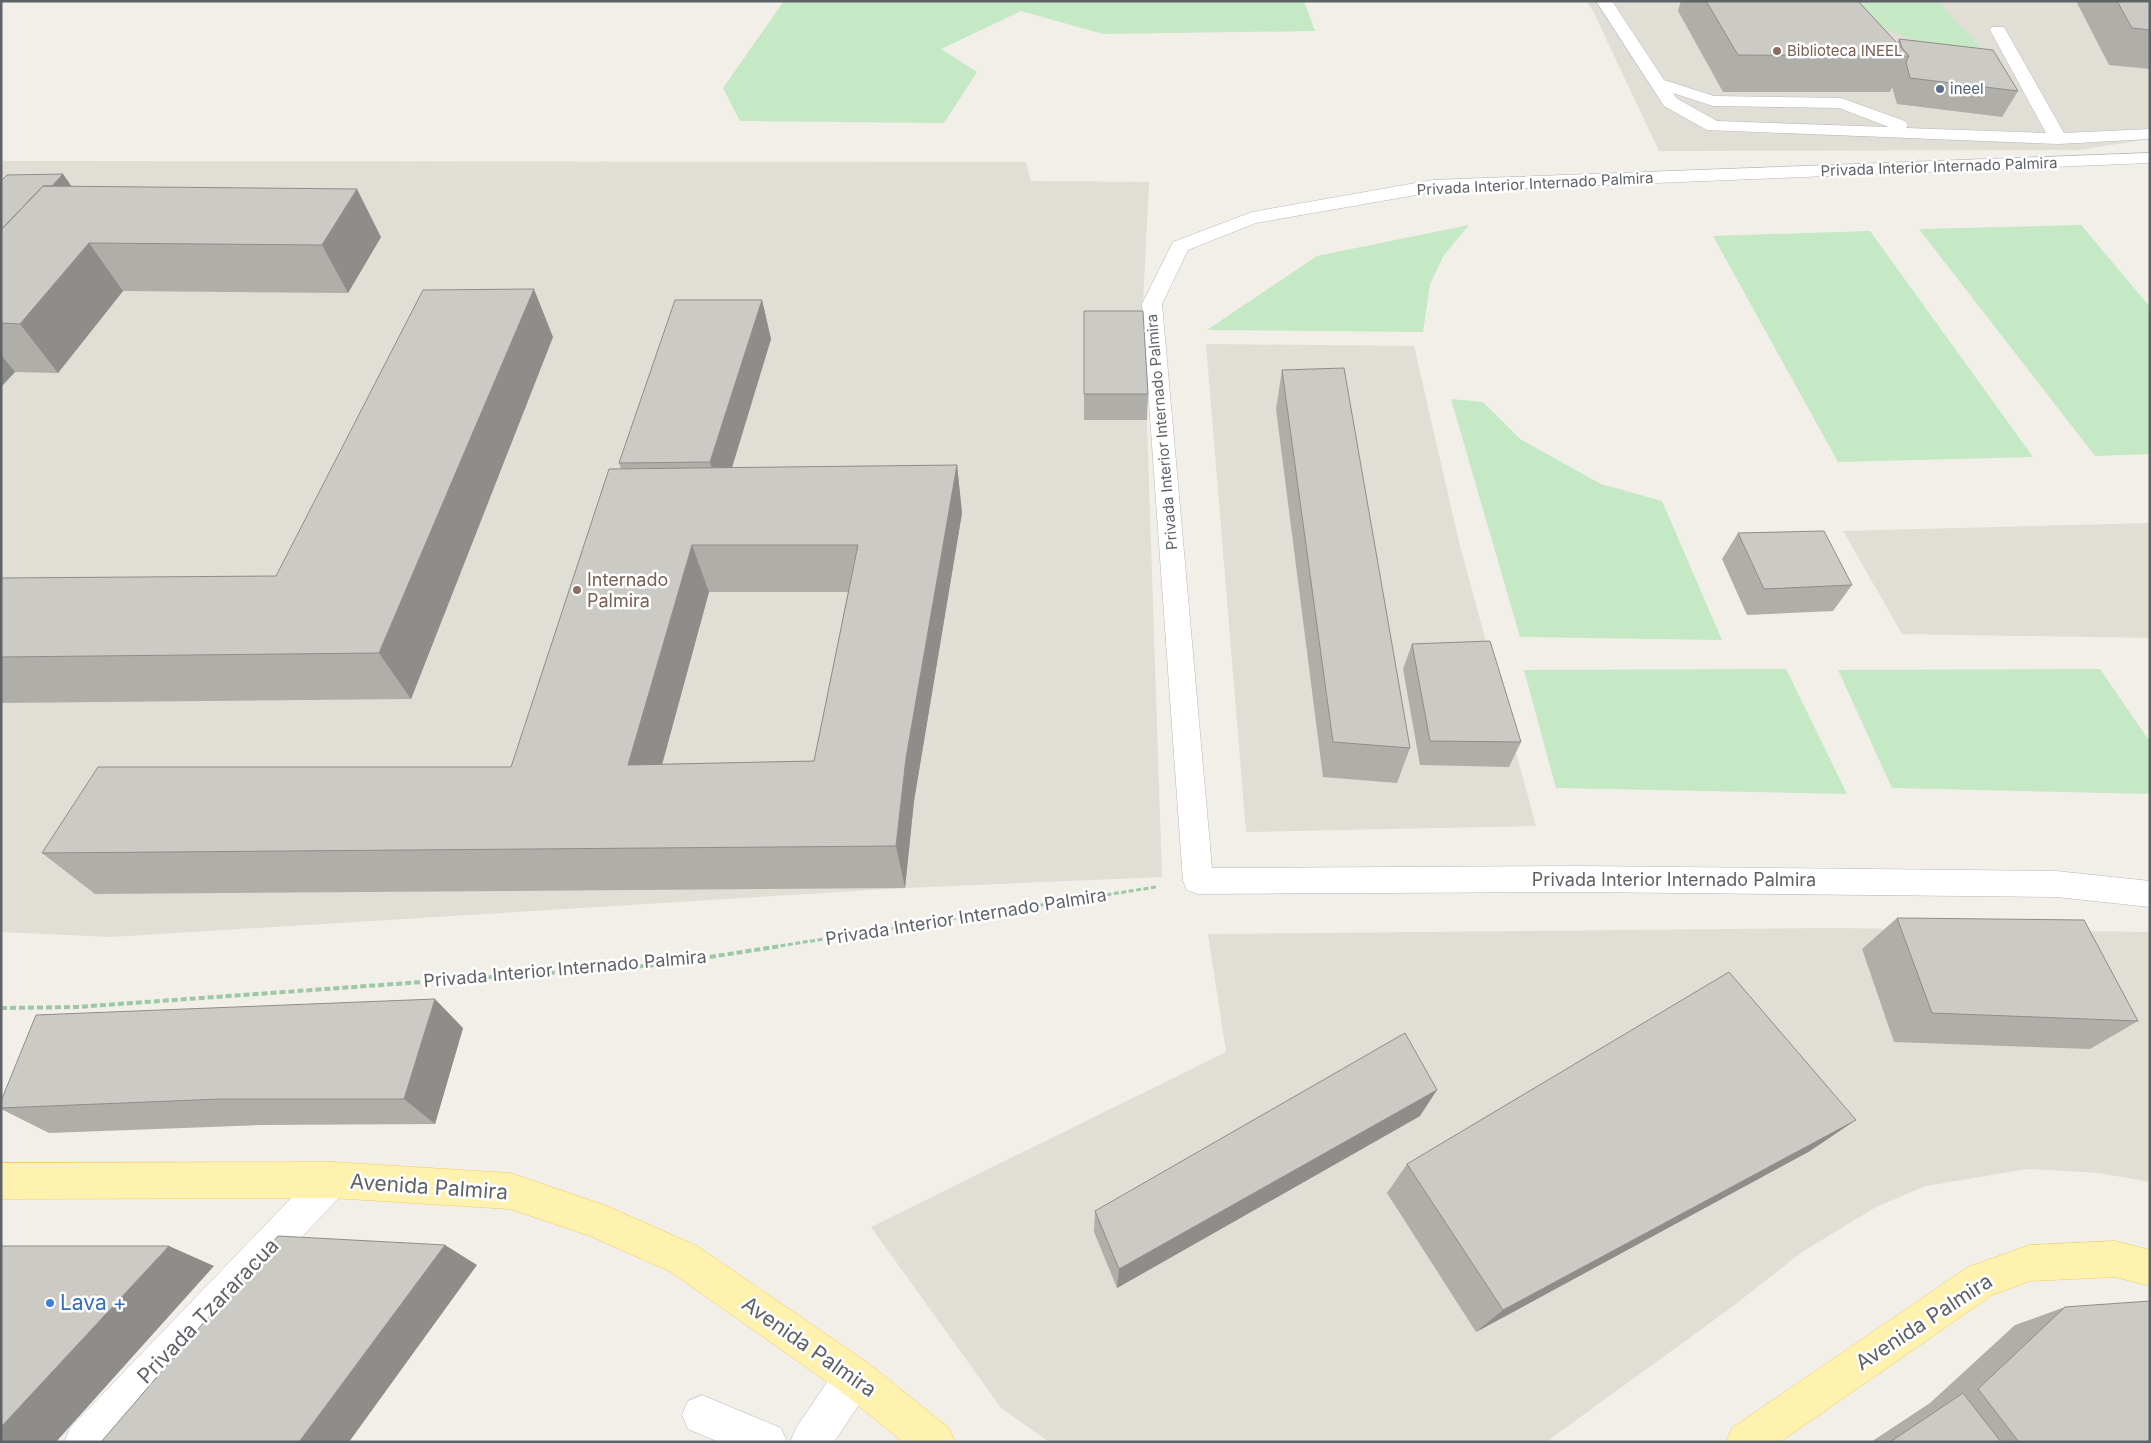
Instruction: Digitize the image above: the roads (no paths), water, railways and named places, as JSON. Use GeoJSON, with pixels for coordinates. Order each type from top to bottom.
{"type":"FeatureCollection","features":[{"type":"Feature","properties":{"kind":"main road","name":"Avenida Palmira"},"geometry":{"type":"LineString","coordinates":[[1,1181],[332,1180],[510,1191],[594,1219],[684,1259],[854,1377],[935,1442]]}},
{"type":"Feature","properties":{"kind":"main road","name":"Avenida Palmira"},"geometry":{"type":"LineString","coordinates":[[1746,1442],[1981,1280],[2030,1263],[2115,1259],[2150,1268]]}},
{"type":"Feature","properties":{"kind":"street"},"geometry":{"type":"LineString","coordinates":[[1604,1],[1670,102],[1713,126],[2058,139],[2150,134]]}},
{"type":"Feature","properties":{"kind":"street"},"geometry":{"type":"LineString","coordinates":[[1998,30],[2058,139]]}},
{"type":"Feature","properties":{"kind":"street"},"geometry":{"type":"LineString","coordinates":[[1658,82],[1713,101],[1841,103],[1920,133]]}},
{"type":"Feature","properties":{"kind":"street","name":"Privada Interior Internado Palmira"},"geometry":{"type":"LineString","coordinates":[[2150,158],[1433,186],[1252,218],[1180,246],[1152,304],[1198,881],[1588,879],[2006,883],[2056,884],[2150,894]]}},
{"type":"Feature","properties":{"kind":"street","name":"Privada Tzararacua"},"geometry":{"type":"LineString","coordinates":[[84,1442],[332,1180]]}},
{"type":"Feature","properties":{"kind":"street"},"geometry":{"type":"LineString","coordinates":[[810,1442],[854,1377]]}},
{"type":"Feature","properties":{"kind":"street"},"geometry":{"type":"LineString","coordinates":[[702,1416],[767,1442]]}},
{"type":"Feature","properties":{"kind":"place","name":"Biblioteca INEEL"},"geometry":{"type":"Point","coordinates":[1777,51]}},
{"type":"Feature","properties":{"kind":"place","name":"ineel"},"geometry":{"type":"Point","coordinates":[1940,89]}},
{"type":"Feature","properties":{"kind":"place","name":"Internado Palmira"},"geometry":{"type":"Point","coordinates":[577,590]}},
{"type":"Feature","properties":{"kind":"place","name":"Lava +"},"geometry":{"type":"Point","coordinates":[50,1303]}}]}
